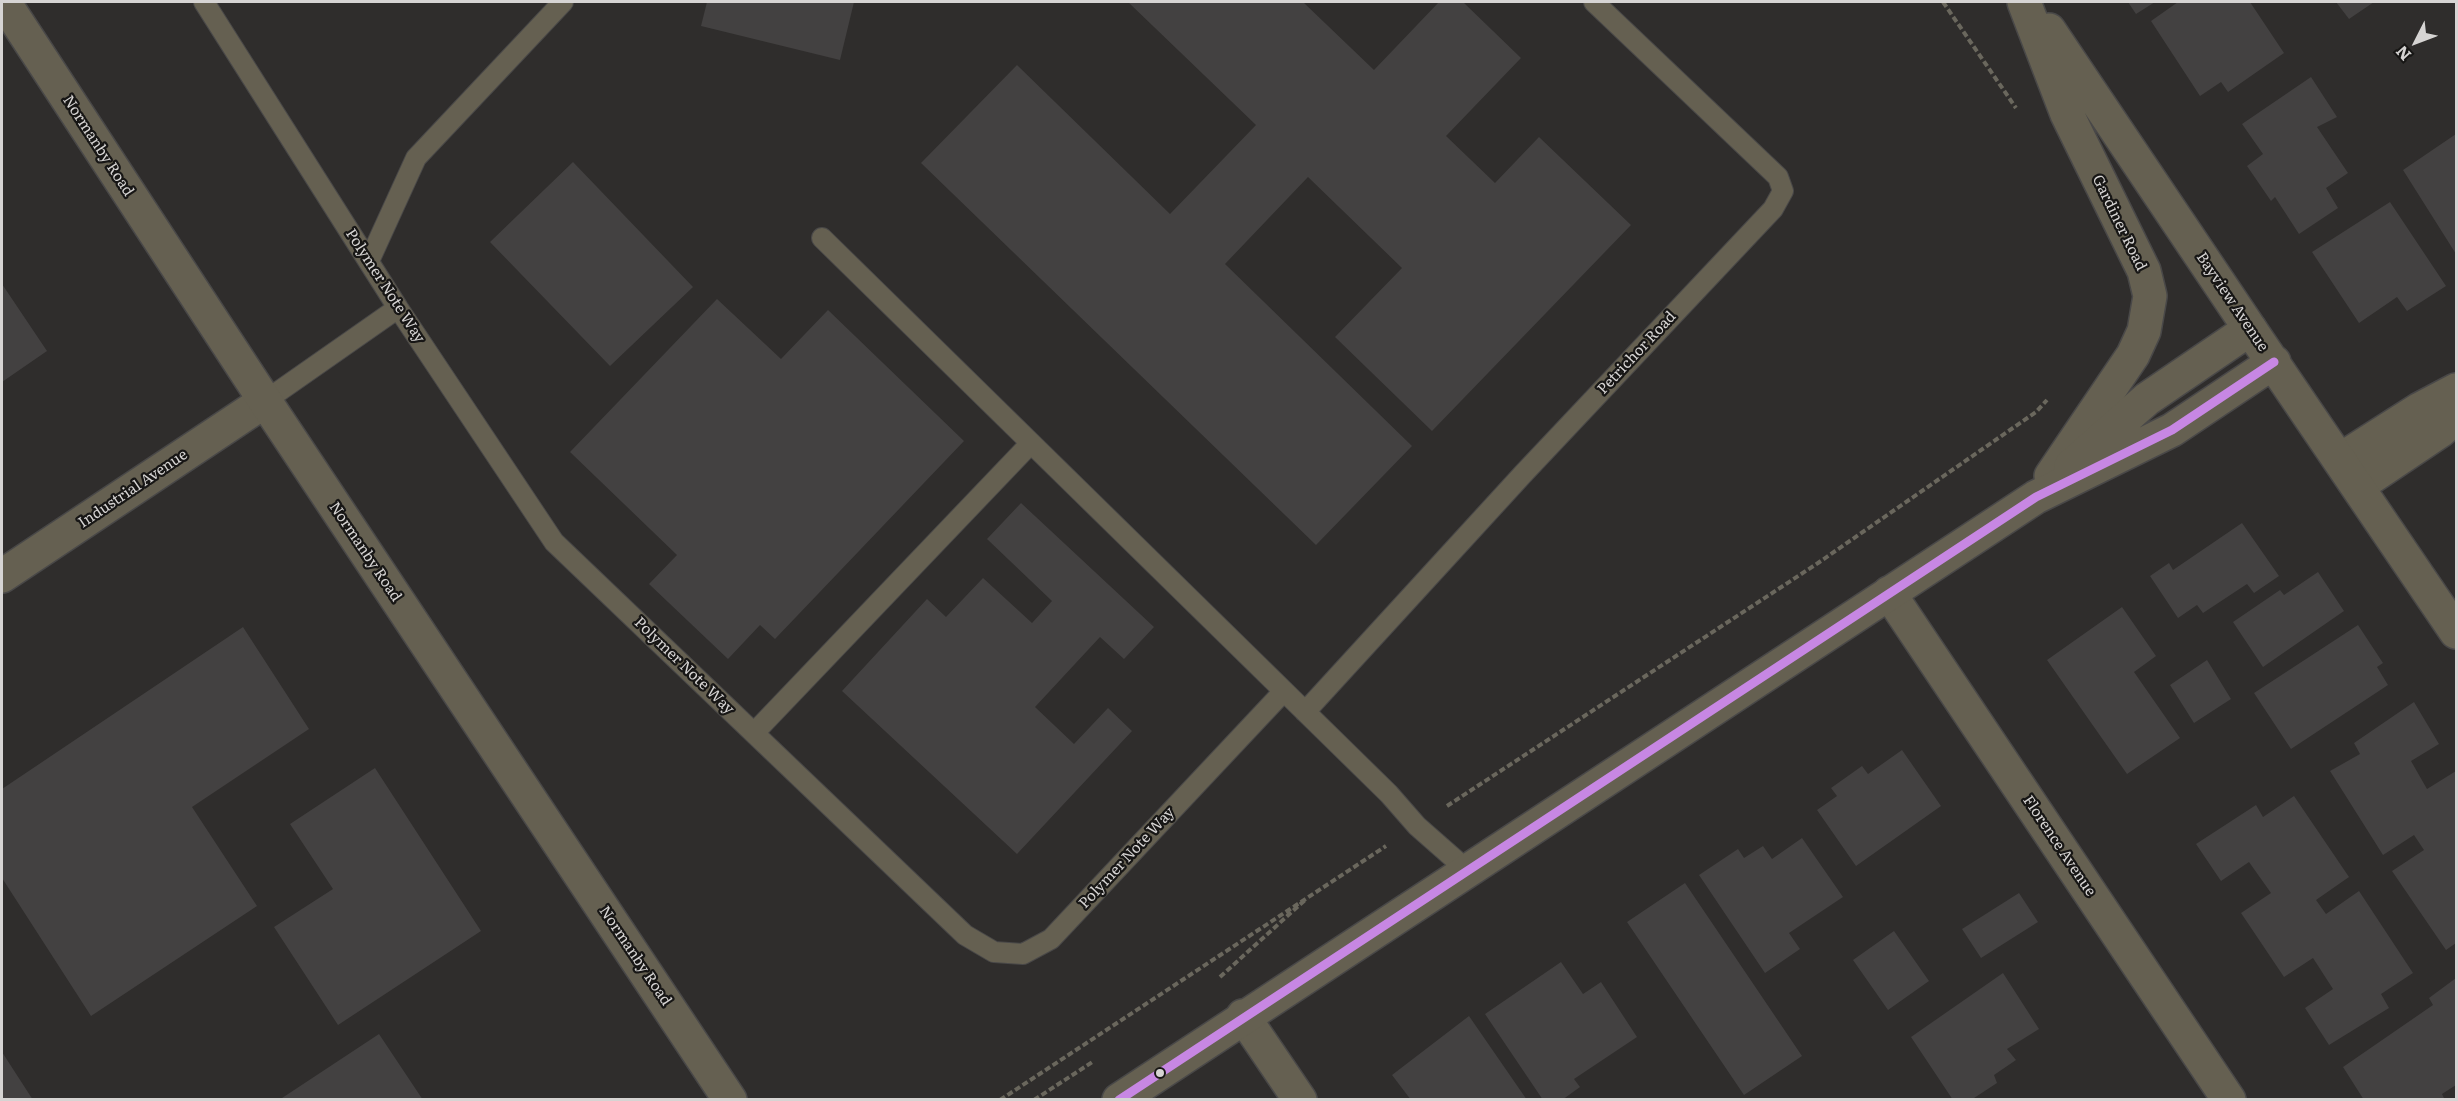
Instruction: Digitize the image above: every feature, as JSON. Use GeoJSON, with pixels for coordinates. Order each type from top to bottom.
{"type":"FeatureCollection","features":[{"type":"Feature","properties":{"kind":"street","name":"Normanby Road"},"geometry":{"type":"LineString","coordinates":[[4,2],[265,401],[730,1100]]}},
{"type":"Feature","properties":{"kind":"street","name":"Gardiner Road"},"geometry":{"type":"LineString","coordinates":[[2024,2],[2067,114],[2144,271],[2150,296],[2144,331],[2133,355],[2036,497]]}},
{"type":"Feature","properties":{"kind":"street","name":"Bayview Avenue"},"geometry":{"type":"LineString","coordinates":[[2030,2],[2457,632]]}},
{"type":"Feature","properties":{"kind":"street","name":"Gardiner Road"},"geometry":{"type":"LineString","coordinates":[[2036,497],[2147,399],[2250,329]]}},
{"type":"Feature","properties":{"kind":"street","name":"Gardiner Road"},"geometry":{"type":"LineString","coordinates":[[1119,1100],[1243,1016],[2036,497],[2172,430],[2274,363]]}},
{"type":"Feature","properties":{"kind":"street"},"geometry":{"type":"LineString","coordinates":[[2349,473],[2420,409],[2457,390]]}},
{"type":"Feature","properties":{"kind":"street","name":"Industrial Avenue"},"geometry":{"type":"LineString","coordinates":[[2,576],[265,401]]}},
{"type":"Feature","properties":{"kind":"street"},"geometry":{"type":"LineString","coordinates":[[2349,473],[2440,431],[2457,417]]}},
{"type":"Feature","properties":{"kind":"street","name":"Florence Avenue"},"geometry":{"type":"LineString","coordinates":[[1888,593],[2229,1100]]}},
{"type":"Feature","properties":{"kind":"street"},"geometry":{"type":"LineString","coordinates":[[1243,1016],[1300,1100]]}},
{"type":"Feature","properties":{"kind":"lane","name":"Polymer Note Way"},"geometry":{"type":"LineString","coordinates":[[204,2],[398,308],[554,542],[965,934],[994,952],[1023,954],[1051,939],[1284,691]]}},
{"type":"Feature","properties":{"kind":"lane"},"geometry":{"type":"LineString","coordinates":[[369,261],[416,158],[563,2]]}},
{"type":"Feature","properties":{"kind":"lane","name":"Petrichor Road"},"geometry":{"type":"LineString","coordinates":[[1305,712],[1531,465],[1773,209],[1783,191],[1778,177],[1594,2]]}},
{"type":"Feature","properties":{"kind":"lane"},"geometry":{"type":"LineString","coordinates":[[822,238],[1389,794],[1417,826],[1467,870]]}},
{"type":"Feature","properties":{"kind":"lane"},"geometry":{"type":"LineString","coordinates":[[265,401],[398,308]]}},
{"type":"Feature","properties":{"kind":"lane"},"geometry":{"type":"LineString","coordinates":[[754,733],[1031,443]]}},
{"type":"Feature","properties":{"kind":"path"},"geometry":{"type":"LineString","coordinates":[[1943,2],[2019,112]]}},
{"type":"Feature","properties":{"kind":"path"},"geometry":{"type":"LineString","coordinates":[[1000,1100],[1827,556],[2036,412],[2050,397]]}},
{"type":"Feature","properties":{"kind":"path"},"geometry":{"type":"LineString","coordinates":[[1216,981],[1315,891]]}},
{"type":"Feature","properties":{"kind":"path"},"geometry":{"type":"LineString","coordinates":[[1034,1100],[1102,1056]]}},
{"type":"Feature","properties":{"kind":"building"},"geometry":{"type":"Polygon","coordinates":[[[707,2],[854,2],[840,60],[701,26],[707,2]]]}},
{"type":"Feature","properties":{"kind":"building"},"geometry":{"type":"Polygon","coordinates":[[[1128,2],[1303,2],[1374,70],[1439,2],[1463,2],[1521,58],[1446,136],[1495,183],[1539,137],[1631,225],[1432,431],[1335,337],[1402,268],[1308,177],[1225,264],[1412,446],[1316,545],[921,163],[1017,65],[1170,214],[1256,125],[1128,2]]]}},
{"type":"Feature","properties":{"kind":"building"},"geometry":{"type":"Polygon","coordinates":[[[2128,2],[2155,2],[2136,14],[2128,2]]]}},
{"type":"Feature","properties":{"kind":"building"},"geometry":{"type":"Polygon","coordinates":[[[2178,2],[2250,2],[2284,53],[2228,92],[2221,82],[2200,96],[2151,21],[2178,2]]]}},
{"type":"Feature","properties":{"kind":"building"},"geometry":{"type":"Polygon","coordinates":[[[2336,2],[2374,2],[2349,19],[2336,2]]]}},
{"type":"Feature","properties":{"kind":"building"},"geometry":{"type":"Polygon","coordinates":[[[2311,77],[2337,117],[2317,127],[2348,173],[2326,188],[2338,208],[2299,234],[2275,197],[2271,201],[2247,166],[2263,154],[2242,124],[2311,77]]]}},
{"type":"Feature","properties":{"kind":"building"},"geometry":{"type":"Polygon","coordinates":[[[2456,134],[2456,254],[2403,170],[2456,134]]]}},
{"type":"Feature","properties":{"kind":"building"},"geometry":{"type":"Polygon","coordinates":[[[573,162],[693,287],[610,366],[490,242],[573,162]]]}},
{"type":"Feature","properties":{"kind":"building"},"geometry":{"type":"Polygon","coordinates":[[[2390,202],[2446,286],[2407,311],[2397,297],[2359,323],[2312,252],[2390,202]]]}},
{"type":"Feature","properties":{"kind":"building"},"geometry":{"type":"Polygon","coordinates":[[[2,284],[47,351],[2,382],[2,284]]]}},
{"type":"Feature","properties":{"kind":"building"},"geometry":{"type":"Polygon","coordinates":[[[717,299],[781,359],[828,310],[964,441],[775,639],[760,625],[728,659],[649,584],[677,555],[570,452],[717,299]]]}},
{"type":"Feature","properties":{"kind":"building"},"geometry":{"type":"Polygon","coordinates":[[[1021,503],[1154,627],[1124,659],[1100,637],[1035,707],[1074,744],[1108,708],[1132,731],[1017,854],[842,691],[927,599],[946,617],[983,578],[1032,623],[1052,601],[987,539],[1021,503]]]}},
{"type":"Feature","properties":{"kind":"building"},"geometry":{"type":"Polygon","coordinates":[[[2242,523],[2279,576],[2254,593],[2247,584],[2203,613],[2197,605],[2178,618],[2150,576],[2169,563],[2173,570],[2242,523]]]}},
{"type":"Feature","properties":{"kind":"building"},"geometry":{"type":"Polygon","coordinates":[[[2318,572],[2344,611],[2263,667],[2233,622],[2280,590],[2284,595],[2318,572]]]}},
{"type":"Feature","properties":{"kind":"building"},"geometry":{"type":"Polygon","coordinates":[[[2122,607],[2156,656],[2134,672],[2180,738],[2127,774],[2047,660],[2122,607]]]}},
{"type":"Feature","properties":{"kind":"building"},"geometry":{"type":"Polygon","coordinates":[[[2358,625],[2383,663],[2377,667],[2388,685],[2291,749],[2254,693],[2358,625]]]}},
{"type":"Feature","properties":{"kind":"building"},"geometry":{"type":"Polygon","coordinates":[[[243,627],[309,729],[192,807],[257,906],[91,1016],[2,878],[2,789],[243,627]]]}},
{"type":"Feature","properties":{"kind":"building"},"geometry":{"type":"Polygon","coordinates":[[[2207,660],[2231,699],[2194,723],[2170,685],[2207,660]]]}},
{"type":"Feature","properties":{"kind":"building"},"geometry":{"type":"Polygon","coordinates":[[[2414,702],[2439,744],[2411,761],[2427,789],[2456,771],[2456,943],[2446,950],[2392,871],[2424,850],[2414,835],[2383,855],[2330,771],[2360,754],[2354,743],[2414,702]]]}},
{"type":"Feature","properties":{"kind":"building"},"geometry":{"type":"Polygon","coordinates":[[[1902,750],[1941,806],[1856,866],[1817,810],[1837,796],[1831,788],[1862,766],[1868,774],[1902,750]]]}},
{"type":"Feature","properties":{"kind":"building"},"geometry":{"type":"Polygon","coordinates":[[[375,768],[481,931],[338,1025],[274,927],[333,889],[290,824],[375,768]]]}},
{"type":"Feature","properties":{"kind":"building"},"geometry":{"type":"Polygon","coordinates":[[[2294,796],[2349,877],[2316,900],[2326,914],[2359,891],[2413,973],[2381,994],[2389,1008],[2329,1045],[2305,1008],[2333,989],[2313,958],[2284,977],[2241,913],[2271,893],[2249,862],[2221,881],[2196,844],[2256,805],[2263,817],[2294,796]]]}},
{"type":"Feature","properties":{"kind":"building"},"geometry":{"type":"Polygon","coordinates":[[[1802,838],[1843,897],[1789,933],[1800,949],[1765,973],[1699,875],[1738,849],[1744,858],[1763,846],[1772,859],[1802,838]]]}},
{"type":"Feature","properties":{"kind":"building"},"geometry":{"type":"Polygon","coordinates":[[[1685,883],[1802,1056],[1744,1095],[1627,922],[1685,883]]]}},
{"type":"Feature","properties":{"kind":"building"},"geometry":{"type":"Polygon","coordinates":[[[2019,893],[2038,922],[1981,958],[1962,929],[2019,893]]]}},
{"type":"Feature","properties":{"kind":"building"},"geometry":{"type":"Polygon","coordinates":[[[1894,931],[1929,981],[1888,1010],[1853,960],[1894,931]]]}},
{"type":"Feature","properties":{"kind":"building"},"geometry":{"type":"Polygon","coordinates":[[[1561,962],[1583,994],[1601,982],[1637,1037],[1574,1079],[1580,1087],[1562,1100],[1543,1100],[1485,1014],[1561,962]]]}},
{"type":"Feature","properties":{"kind":"building"},"geometry":{"type":"Polygon","coordinates":[[[2003,973],[2039,1029],[2007,1049],[2016,1060],[1994,1075],[1997,1083],[1971,1100],[1953,1100],[1911,1037],[2003,973]]]}},
{"type":"Feature","properties":{"kind":"building"},"geometry":{"type":"Polygon","coordinates":[[[2456,978],[2456,1085],[2442,1094],[2445,1100],[2364,1100],[2343,1067],[2433,1005],[2429,998],[2456,978]]]}},
{"type":"Feature","properties":{"kind":"building"},"geometry":{"type":"Polygon","coordinates":[[[1469,1016],[1527,1100],[1411,1100],[1392,1075],[1469,1016]]]}},
{"type":"Feature","properties":{"kind":"building"},"geometry":{"type":"Polygon","coordinates":[[[379,1034],[423,1100],[279,1100],[379,1034]]]}},
{"type":"Feature","properties":{"kind":"building"},"geometry":{"type":"Polygon","coordinates":[[[2,1052],[33,1100],[2,1100],[2,1052]]]}},
{"type":"Feature","properties":{"kind":"transit line"},"geometry":{"type":"LineString","coordinates":[[1119,1100],[2036,497],[2172,430],[2274,362]]}}]}
